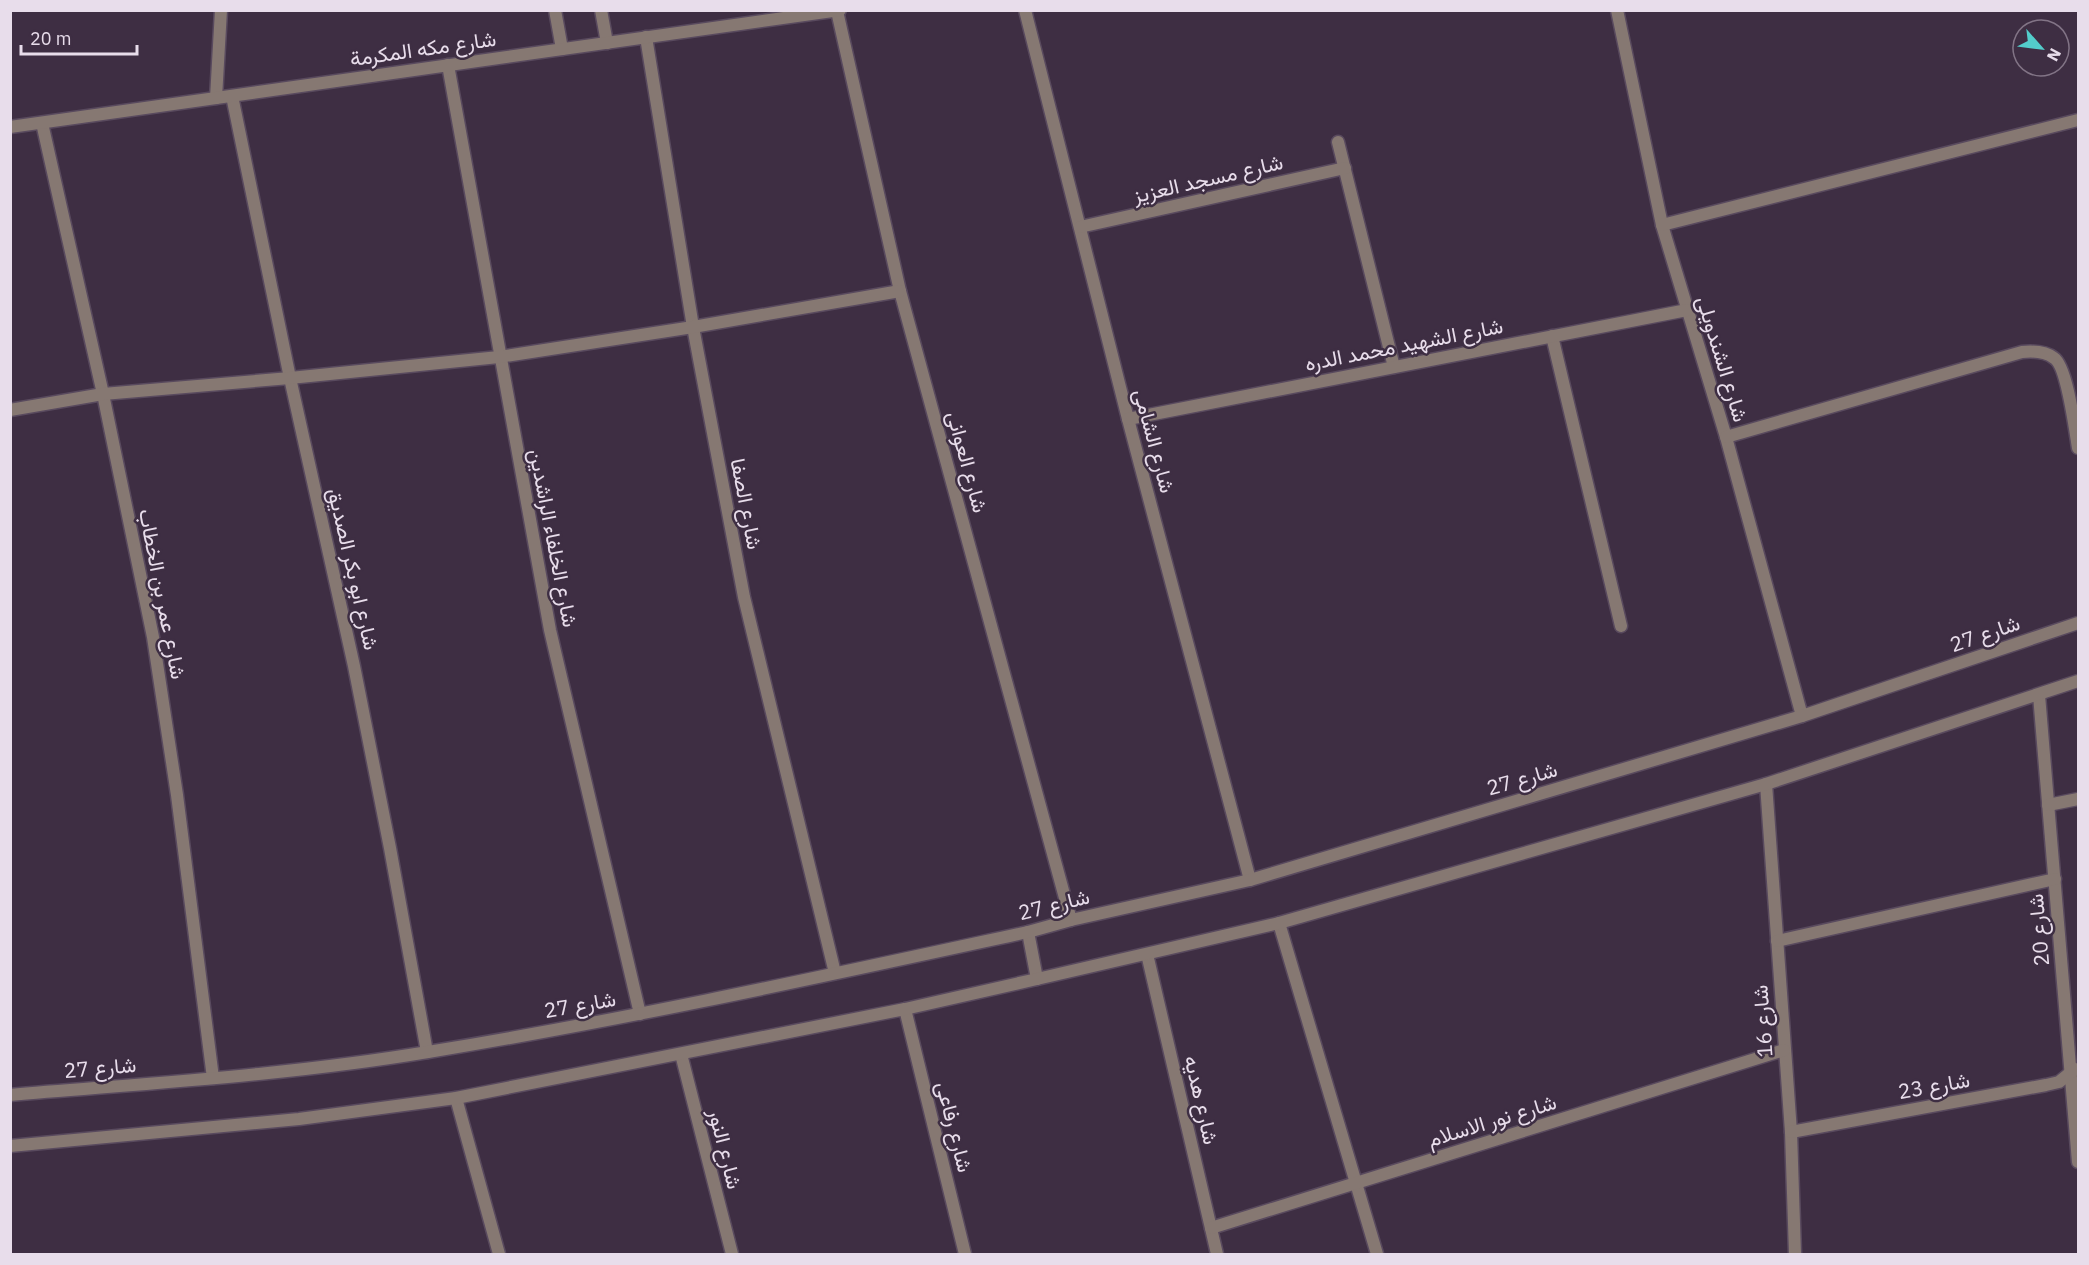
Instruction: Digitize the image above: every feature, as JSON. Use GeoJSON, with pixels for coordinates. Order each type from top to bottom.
{"type":"FeatureCollection","features":[{"type":"Feature","properties":{"kind":"street"},"geometry":{"type":"LineString","coordinates":[[216,98],[221,10]]}},
{"type":"Feature","properties":{"kind":"street"},"geometry":{"type":"LineString","coordinates":[[555,10],[562,49]]}},
{"type":"Feature","properties":{"kind":"street"},"geometry":{"type":"LineString","coordinates":[[602,10],[607,43]]}},
{"type":"Feature","properties":{"kind":"street","name":"شارع الشامى"},"geometry":{"type":"LineString","coordinates":[[1025,10],[1128,419],[1250,880]]}},
{"type":"Feature","properties":{"kind":"street","name":"شارع الشندويلى"},"geometry":{"type":"LineString","coordinates":[[1617,10],[1662,225],[1726,437],[1802,716]]}},
{"type":"Feature","properties":{"kind":"street","name":"شارع مكه المكرمة"},"geometry":{"type":"LineString","coordinates":[[10,127],[838,11]]}},
{"type":"Feature","properties":{"kind":"street","name":"شارع العوانى"},"geometry":{"type":"LineString","coordinates":[[838,11],[900,291],[1071,920]]}},
{"type":"Feature","properties":{"kind":"street","name":"شارع الصفا"},"geometry":{"type":"LineString","coordinates":[[646,37],[693,327],[744,597],[835,973]]}},
{"type":"Feature","properties":{"kind":"street","name":"شارع الخلفاء الراشدين"},"geometry":{"type":"LineString","coordinates":[[448,65],[550,630],[640,1014]]}},
{"type":"Feature","properties":{"kind":"street","name":"شارع ابو بكر الصديق"},"geometry":{"type":"LineString","coordinates":[[232,96],[290,378],[354,666],[427,1052]]}},
{"type":"Feature","properties":{"kind":"street"},"geometry":{"type":"LineString","coordinates":[[1662,225],[2079,120]]}},
{"type":"Feature","properties":{"kind":"street","name":"شارع عمر بن الخطاب"},"geometry":{"type":"LineString","coordinates":[[42,123],[103,394],[153,637],[177,795],[213,1078]]}},
{"type":"Feature","properties":{"kind":"street"},"geometry":{"type":"LineString","coordinates":[[1338,142],[1394,367]]}},
{"type":"Feature","properties":{"kind":"street","name":"شارع مسجد العزيز"},"geometry":{"type":"LineString","coordinates":[[1080,227],[1345,168]]}},
{"type":"Feature","properties":{"kind":"street"},"geometry":{"type":"LineString","coordinates":[[10,410],[103,394],[499,357],[693,327],[900,291]]}},
{"type":"Feature","properties":{"kind":"street","name":"شارع الشهيد محمد الدره"},"geometry":{"type":"LineString","coordinates":[[1128,419],[1687,310]]}},
{"type":"Feature","properties":{"kind":"street"},"geometry":{"type":"LineString","coordinates":[[1552,336],[1621,626]]}},
{"type":"Feature","properties":{"kind":"street"},"geometry":{"type":"LineString","coordinates":[[1726,437],[2022,352],[2036,351],[2055,358],[2063,369],[2079,448]]}},
{"type":"Feature","properties":{"kind":"street","name":"شارع 27"},"geometry":{"type":"LineString","coordinates":[[10,1095],[303,1070],[427,1052],[640,1014],[1028,932],[1071,920],[1250,880],[1802,716],[2079,623]]}},
{"type":"Feature","properties":{"kind":"street"},"geometry":{"type":"LineString","coordinates":[[10,1146],[299,1119],[456,1098],[905,1009],[1279,923],[1766,784],[2079,681]]}},
{"type":"Feature","properties":{"kind":"street","name":"شارع 20"},"geometry":{"type":"LineString","coordinates":[[2039,695],[2075,1069],[2079,1162]]}},
{"type":"Feature","properties":{"kind":"street","name":"شارع 16"},"geometry":{"type":"LineString","coordinates":[[1766,784],[1791,1132],[1795,1254]]}},
{"type":"Feature","properties":{"kind":"street"},"geometry":{"type":"LineString","coordinates":[[2048,805],[2079,799]]}},
{"type":"Feature","properties":{"kind":"street"},"geometry":{"type":"LineString","coordinates":[[1777,941],[2055,879]]}},
{"type":"Feature","properties":{"kind":"street"},"geometry":{"type":"LineString","coordinates":[[1279,923],[1358,1183],[1377,1254]]}},
{"type":"Feature","properties":{"kind":"street"},"geometry":{"type":"LineString","coordinates":[[1028,932],[1037,979]]}},
{"type":"Feature","properties":{"kind":"street","name":"شارع هديه"},"geometry":{"type":"LineString","coordinates":[[1147,954],[1217,1254]]}},
{"type":"Feature","properties":{"kind":"street","name":"شارع رفاعى"},"geometry":{"type":"LineString","coordinates":[[905,1009],[965,1254]]}},
{"type":"Feature","properties":{"kind":"street","name":"شارع نور الاسلام"},"geometry":{"type":"LineString","coordinates":[[1211,1228],[1784,1050]]}},
{"type":"Feature","properties":{"kind":"street","name":"شارع النور"},"geometry":{"type":"LineString","coordinates":[[681,1054],[732,1254]]}},
{"type":"Feature","properties":{"kind":"street","name":"شارع 23"},"geometry":{"type":"LineString","coordinates":[[1791,1132],[2060,1082],[2075,1069]]}},
{"type":"Feature","properties":{"kind":"street"},"geometry":{"type":"LineString","coordinates":[[456,1098],[499,1254]]}}]}
